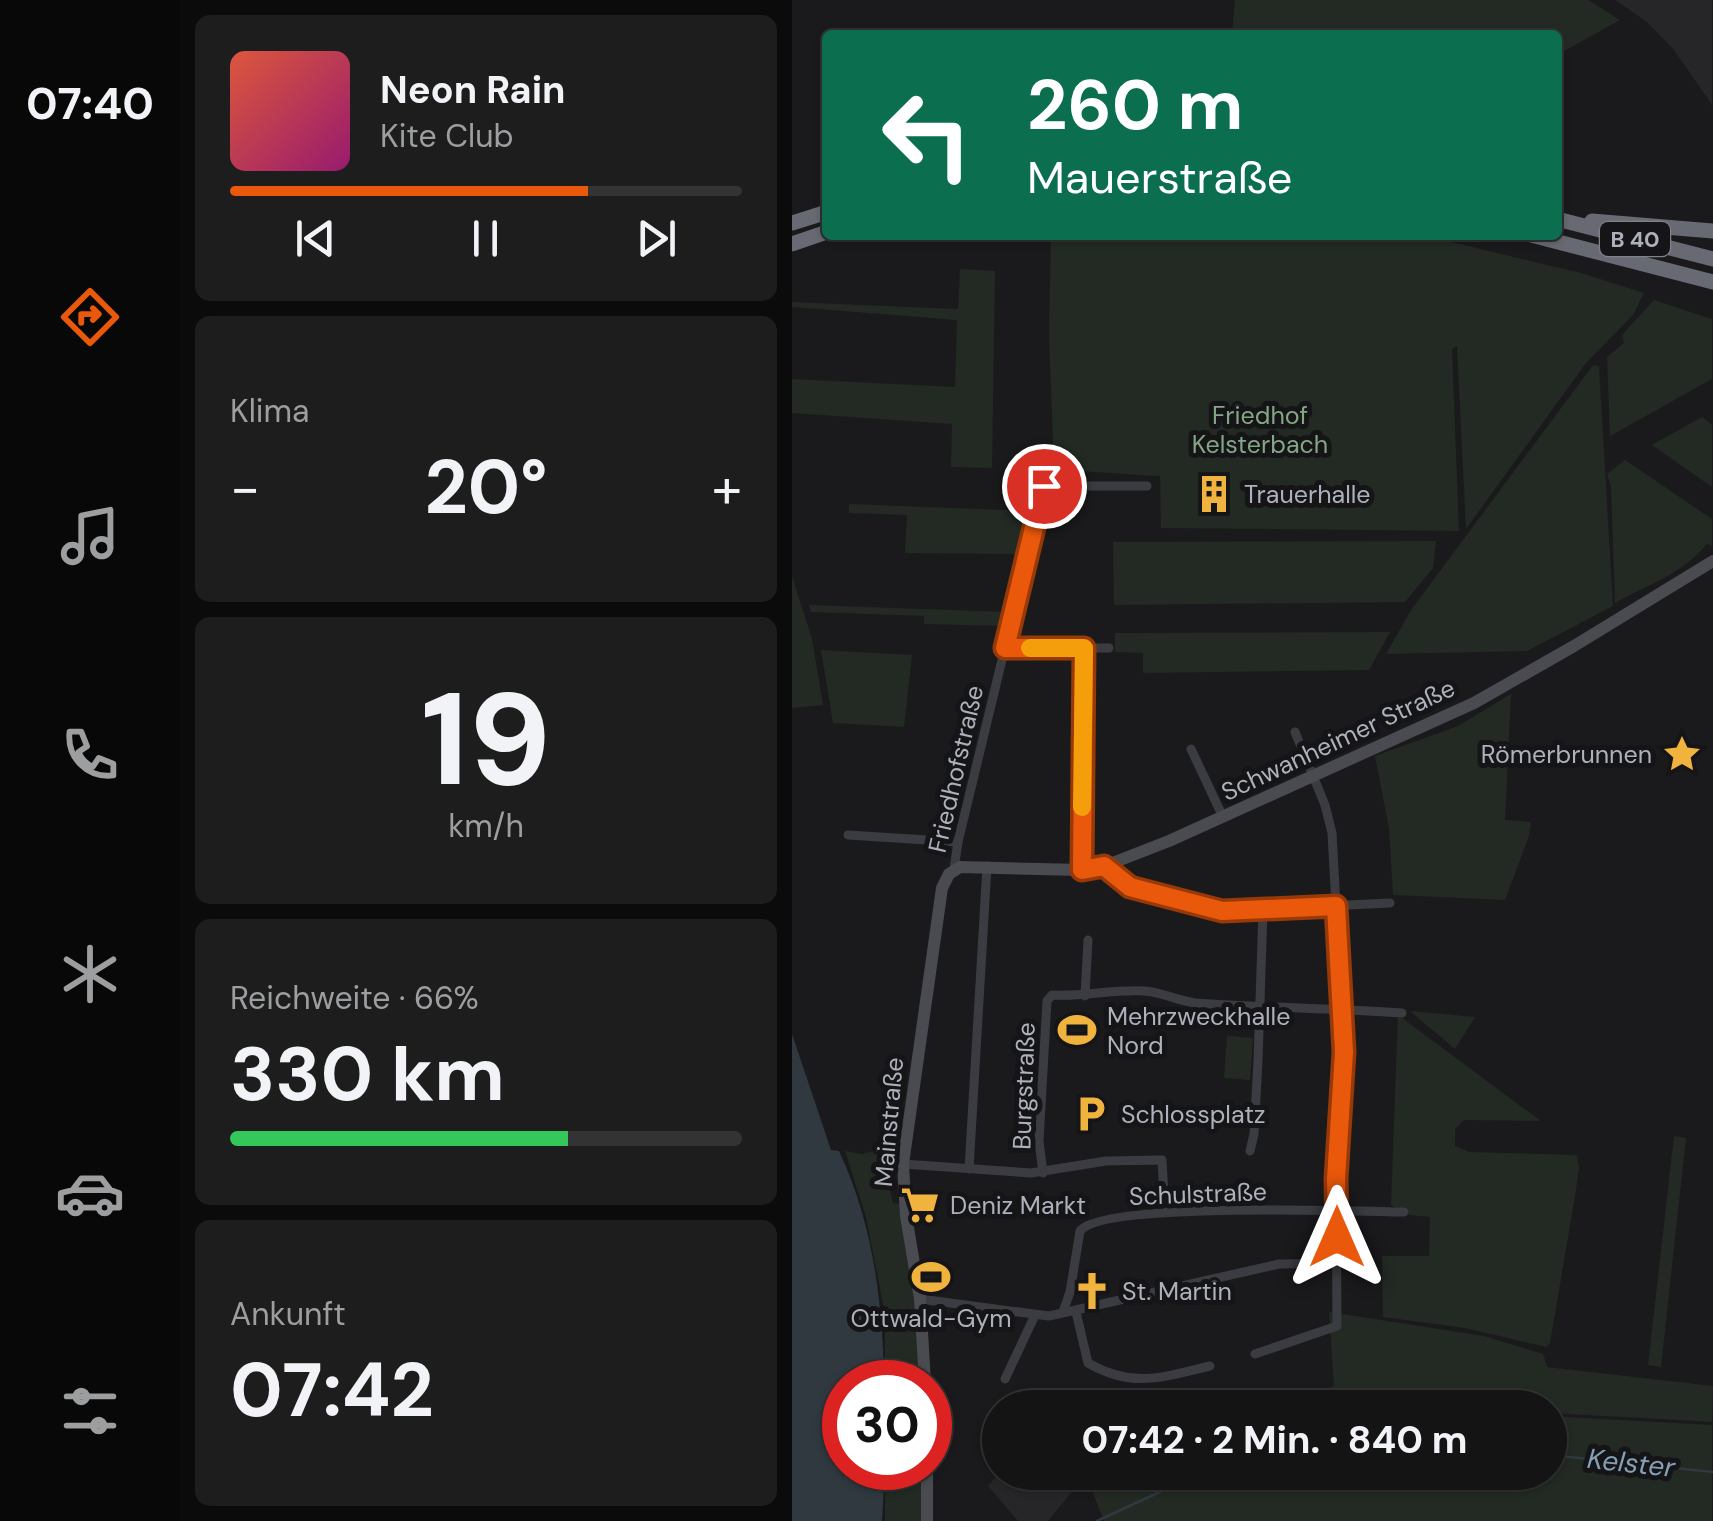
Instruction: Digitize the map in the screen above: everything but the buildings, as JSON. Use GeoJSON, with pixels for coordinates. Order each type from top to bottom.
{"type":"FeatureCollection","features":[{"type":"Feature","properties":{"kind":"highway"},"geometry":{"type":"LineString","coordinates":[[792,223],[822,214]]}},
{"type":"Feature","properties":{"kind":"highway","name":"B 40"},"geometry":{"type":"LineString","coordinates":[[1562,219],[1712,231]]}},
{"type":"Feature","properties":{"kind":"highway","name":"B 40"},"geometry":{"type":"LineString","coordinates":[[1562,220],[1712,258]]}},
{"type":"Feature","properties":{"kind":"highway"},"geometry":{"type":"LineString","coordinates":[[792,244],[822,234]]}},
{"type":"Feature","properties":{"kind":"highway","name":"B 40"},"geometry":{"type":"LineString","coordinates":[[1550,240],[1712,282]]}},
{"type":"Feature","properties":{"kind":"highway","name":"B 40"},"geometry":{"type":"LineString","coordinates":[[1621,259],[1712,294]]}},
{"type":"Feature","properties":{"kind":"street","name":"Friedhofstraße"},"geometry":{"type":"LineString","coordinates":[[954,870],[1044,486],[1147,486]]}},
{"type":"Feature","properties":{"kind":"street","name":"Schwanheimer Straße"},"geometry":{"type":"LineString","coordinates":[[954,870],[987,866],[1082,870],[1104,866],[1223,818],[1488,695],[1712,561]]}},
{"type":"Feature","properties":{"kind":"street"},"geometry":{"type":"LineString","coordinates":[[1005,648],[1109,648]]}},
{"type":"Feature","properties":{"kind":"street"},"geometry":{"type":"LineString","coordinates":[[1082,870],[1084,648]]}},
{"type":"Feature","properties":{"kind":"street"},"geometry":{"type":"LineString","coordinates":[[1255,1354],[1337,1326],[1344,1052],[1332,832],[1295,732]]}},
{"type":"Feature","properties":{"kind":"street"},"geometry":{"type":"LineString","coordinates":[[1191,749],[1223,818]]}},
{"type":"Feature","properties":{"kind":"street"},"geometry":{"type":"LineString","coordinates":[[848,834],[958,842]]}},
{"type":"Feature","properties":{"kind":"street"},"geometry":{"type":"LineString","coordinates":[[969,1169],[987,866]]}},
{"type":"Feature","properties":{"kind":"street"},"geometry":{"type":"LineString","coordinates":[[1104,866],[1130,887],[1222,911],[1390,903]]}},
{"type":"Feature","properties":{"kind":"street","name":"Mainstraße"},"geometry":{"type":"LineString","coordinates":[[923,1360],[920,1299],[906,1216],[903,1164],[942,888],[954,870]]}},
{"type":"Feature","properties":{"kind":"street"},"geometry":{"type":"LineString","coordinates":[[1250,1150],[1261,1006],[1263,910]]}},
{"type":"Feature","properties":{"kind":"street"},"geometry":{"type":"LineString","coordinates":[[1084,996],[1088,940]]}},
{"type":"Feature","properties":{"kind":"street","name":"Burgstraße"},"geometry":{"type":"LineString","coordinates":[[1042,1173],[1039,1141],[1046,1001],[1052,996],[1144,991],[1184,1002],[1402,1012]]}},
{"type":"Feature","properties":{"kind":"street"},"geometry":{"type":"LineString","coordinates":[[903,1164],[1042,1173],[1106,1161],[1162,1160],[1165,1213]]}},
{"type":"Feature","properties":{"kind":"street","name":"Schulstraße"},"geometry":{"type":"LineString","coordinates":[[1063,1312],[1084,1226],[1121,1216],[1165,1213],[1404,1212]]}},
{"type":"Feature","properties":{"kind":"street"},"geometry":{"type":"LineString","coordinates":[[920,1299],[1035,1316],[1076,1312],[1278,1264],[1337,1263]]}},
{"type":"Feature","properties":{"kind":"street"},"geometry":{"type":"LineString","coordinates":[[1076,1312],[1088,1363],[1115,1376],[1150,1380],[1210,1366]]}},
{"type":"Feature","properties":{"kind":"street"},"geometry":{"type":"LineString","coordinates":[[1004,1378],[1035,1316]]}},
{"type":"Feature","properties":{"kind":"street"},"geometry":{"type":"LineString","coordinates":[[927,1490],[928,1521]]}},
{"type":"Feature","properties":{"kind":"shaded area"},"geometry":{"type":"Polygon","coordinates":[[[1615,0],[1712,0],[1712,105],[1674,50],[1646,21],[1615,0]]]}},
{"type":"Feature","properties":{"kind":"shaded area"},"geometry":{"type":"Polygon","coordinates":[[[792,1034],[831,1150],[839,1151],[860,1206],[874,1264],[881,1323],[883,1360],[822,1360],[822,1490],[884,1490],[882,1521],[792,1521],[792,1034]]]}},
{"type":"Feature","properties":{"kind":"shaded area"},"geometry":{"type":"Polygon","coordinates":[[[991,1490],[1073,1490],[1048,1521],[1018,1521],[991,1490]]]}},
{"type":"Feature","properties":{"kind":"green space"},"geometry":{"type":"Polygon","coordinates":[[[1235,0],[1588,0],[1620,20],[1562,52],[1562,30],[1232,30],[1235,0]]]}},
{"type":"Feature","properties":{"kind":"green space","name":"Friedhof Kelsterbach"},"geometry":{"type":"Polygon","coordinates":[[[1051,240],[1443,240],[1581,273],[1644,293],[1633,315],[1586,363],[1466,529],[1457,346],[1452,349],[1459,531],[1161,528],[1160,476],[1054,471],[1049,335],[1051,240]]]}},
{"type":"Feature","properties":{"kind":"green space"},"geometry":{"type":"Polygon","coordinates":[[[960,269],[995,271],[992,468],[951,467],[952,424],[792,413],[792,379],[955,387],[957,320],[792,307],[792,302],[958,309],[960,269]]]}},
{"type":"Feature","properties":{"kind":"green space"},"geometry":{"type":"Polygon","coordinates":[[[1654,300],[1712,319],[1712,379],[1610,436],[1607,357],[1624,343],[1622,335],[1654,300]]]}},
{"type":"Feature","properties":{"kind":"green space"},"geometry":{"type":"Polygon","coordinates":[[[1593,365],[1599,366],[1613,606],[1527,651],[1386,654],[1411,610],[1593,365]]]}},
{"type":"Feature","properties":{"kind":"green space"},"geometry":{"type":"Polygon","coordinates":[[[1702,417],[1712,425],[1712,487],[1652,445],[1702,417]]]}},
{"type":"Feature","properties":{"kind":"green space"},"geometry":{"type":"Polygon","coordinates":[[[1625,460],[1712,519],[1712,546],[1707,544],[1676,571],[1615,603],[1611,487],[1607,474],[1625,460]]]}},
{"type":"Feature","properties":{"kind":"green space"},"geometry":{"type":"Polygon","coordinates":[[[849,504],[1029,511],[1020,554],[905,553],[907,515],[849,513],[849,504]]]}},
{"type":"Feature","properties":{"kind":"green space"},"geometry":{"type":"Polygon","coordinates":[[[1436,541],[1433,568],[1405,602],[1114,605],[1113,542],[1436,541]]]}},
{"type":"Feature","properties":{"kind":"green space"},"geometry":{"type":"Polygon","coordinates":[[[792,576],[812,639],[823,705],[792,708],[792,576]]]}},
{"type":"Feature","properties":{"kind":"green space"},"geometry":{"type":"Polygon","coordinates":[[[809,605],[1007,612],[1004,626],[924,624],[924,616],[811,612],[809,605]]]}},
{"type":"Feature","properties":{"kind":"green space"},"geometry":{"type":"Polygon","coordinates":[[[1390,632],[1369,670],[1143,673],[1143,653],[1115,652],[1115,633],[1390,632]]]}},
{"type":"Feature","properties":{"kind":"green space"},"geometry":{"type":"Polygon","coordinates":[[[821,650],[912,655],[904,727],[833,723],[821,650]]]}},
{"type":"Feature","properties":{"kind":"green space"},"geometry":{"type":"Polygon","coordinates":[[[1511,694],[1505,820],[1531,822],[1505,900],[1393,895],[1389,828],[1375,756],[1458,726],[1511,694]]]}},
{"type":"Feature","properties":{"kind":"green space"},"geometry":{"type":"Polygon","coordinates":[[[1410,1011],[1475,1017],[1455,1049],[1410,1011]]]}},
{"type":"Feature","properties":{"kind":"green space"},"geometry":{"type":"Polygon","coordinates":[[[1398,1015],[1541,1121],[1464,1120],[1455,1129],[1455,1146],[1469,1152],[1577,1155],[1575,1196],[1550,1343],[1546,1347],[1465,1328],[1383,1317],[1382,1256],[1429,1256],[1430,1217],[1410,1215],[1391,1205],[1398,1015]]]}},
{"type":"Feature","properties":{"kind":"green space"},"geometry":{"type":"Polygon","coordinates":[[[1227,1036],[1253,1038],[1250,1080],[1224,1078],[1227,1036]]]}},
{"type":"Feature","properties":{"kind":"green space"},"geometry":{"type":"Polygon","coordinates":[[[1674,1136],[1686,1138],[1661,1367],[1648,1365],[1674,1136]]]}},
{"type":"Feature","properties":{"kind":"green space"},"geometry":{"type":"Polygon","coordinates":[[[880,1149],[893,1203],[902,1204],[921,1360],[885,1360],[885,1314],[866,1217],[845,1151],[862,1154],[880,1149]]]}},
{"type":"Feature","properties":{"kind":"green space"},"geometry":{"type":"Polygon","coordinates":[[[1329,1312],[1484,1336],[1543,1354],[1547,1367],[1713,1386],[1712,1422],[1567,1414],[1567,1390],[1322,1390],[1334,1386],[1329,1312]]]}},
{"type":"Feature","properties":{"kind":"green space"},"geometry":{"type":"Polygon","coordinates":[[[1567,1417],[1712,1425],[1712,1521],[1104,1521],[1092,1490],[1567,1490],[1567,1417]]]}},
{"type":"Feature","properties":{"kind":"green space"},"geometry":{"type":"Polygon","coordinates":[[[885,1490],[926,1490],[925,1521],[885,1521],[885,1490]]]}},
{"type":"Feature","properties":{"kind":"waterway","name":"Kelster"},"geometry":{"type":"LineString","coordinates":[[1567,1457],[1713,1472]]}},
{"type":"Feature","properties":{"kind":"waterway","name":"Kelster"},"geometry":{"type":"LineString","coordinates":[[1097,1521],[1164,1490]]}},
{"type":"Feature","properties":{"kind":"slow traffic"},"geometry":{"type":"LineString","coordinates":[[1030,648],[1084,648],[1082,807]]}},
{"type":"Feature","properties":{"kind":"place","name":"Trauerhalle"},"geometry":{"type":"Point","coordinates":[1214,494]}},
{"type":"Feature","properties":{"kind":"place","name":"Römerbrunnen"},"geometry":{"type":"Point","coordinates":[1682,754]}},
{"type":"Feature","properties":{"kind":"place","name":"Mehrzweckhalle Nord"},"geometry":{"type":"Point","coordinates":[1077,1030]}},
{"type":"Feature","properties":{"kind":"place","name":"Schlossplatz"},"geometry":{"type":"Point","coordinates":[1091,1114]}},
{"type":"Feature","properties":{"kind":"place","name":"Deniz Markt"},"geometry":{"type":"Point","coordinates":[920,1205]}},
{"type":"Feature","properties":{"kind":"place","name":"Ottwald-Gym"},"geometry":{"type":"Point","coordinates":[931,1277]}},
{"type":"Feature","properties":{"kind":"place","name":"St. Martin"},"geometry":{"type":"Point","coordinates":[1092,1291]}},
{"type":"Feature","properties":{"kind":"route"},"geometry":{"type":"LineString","coordinates":[[1044,486],[1005,648],[1084,648],[1082,870],[1104,866],[1130,887],[1222,911],[1336,906],[1344,1052],[1336,1179],[1337,1237]]}}]}
